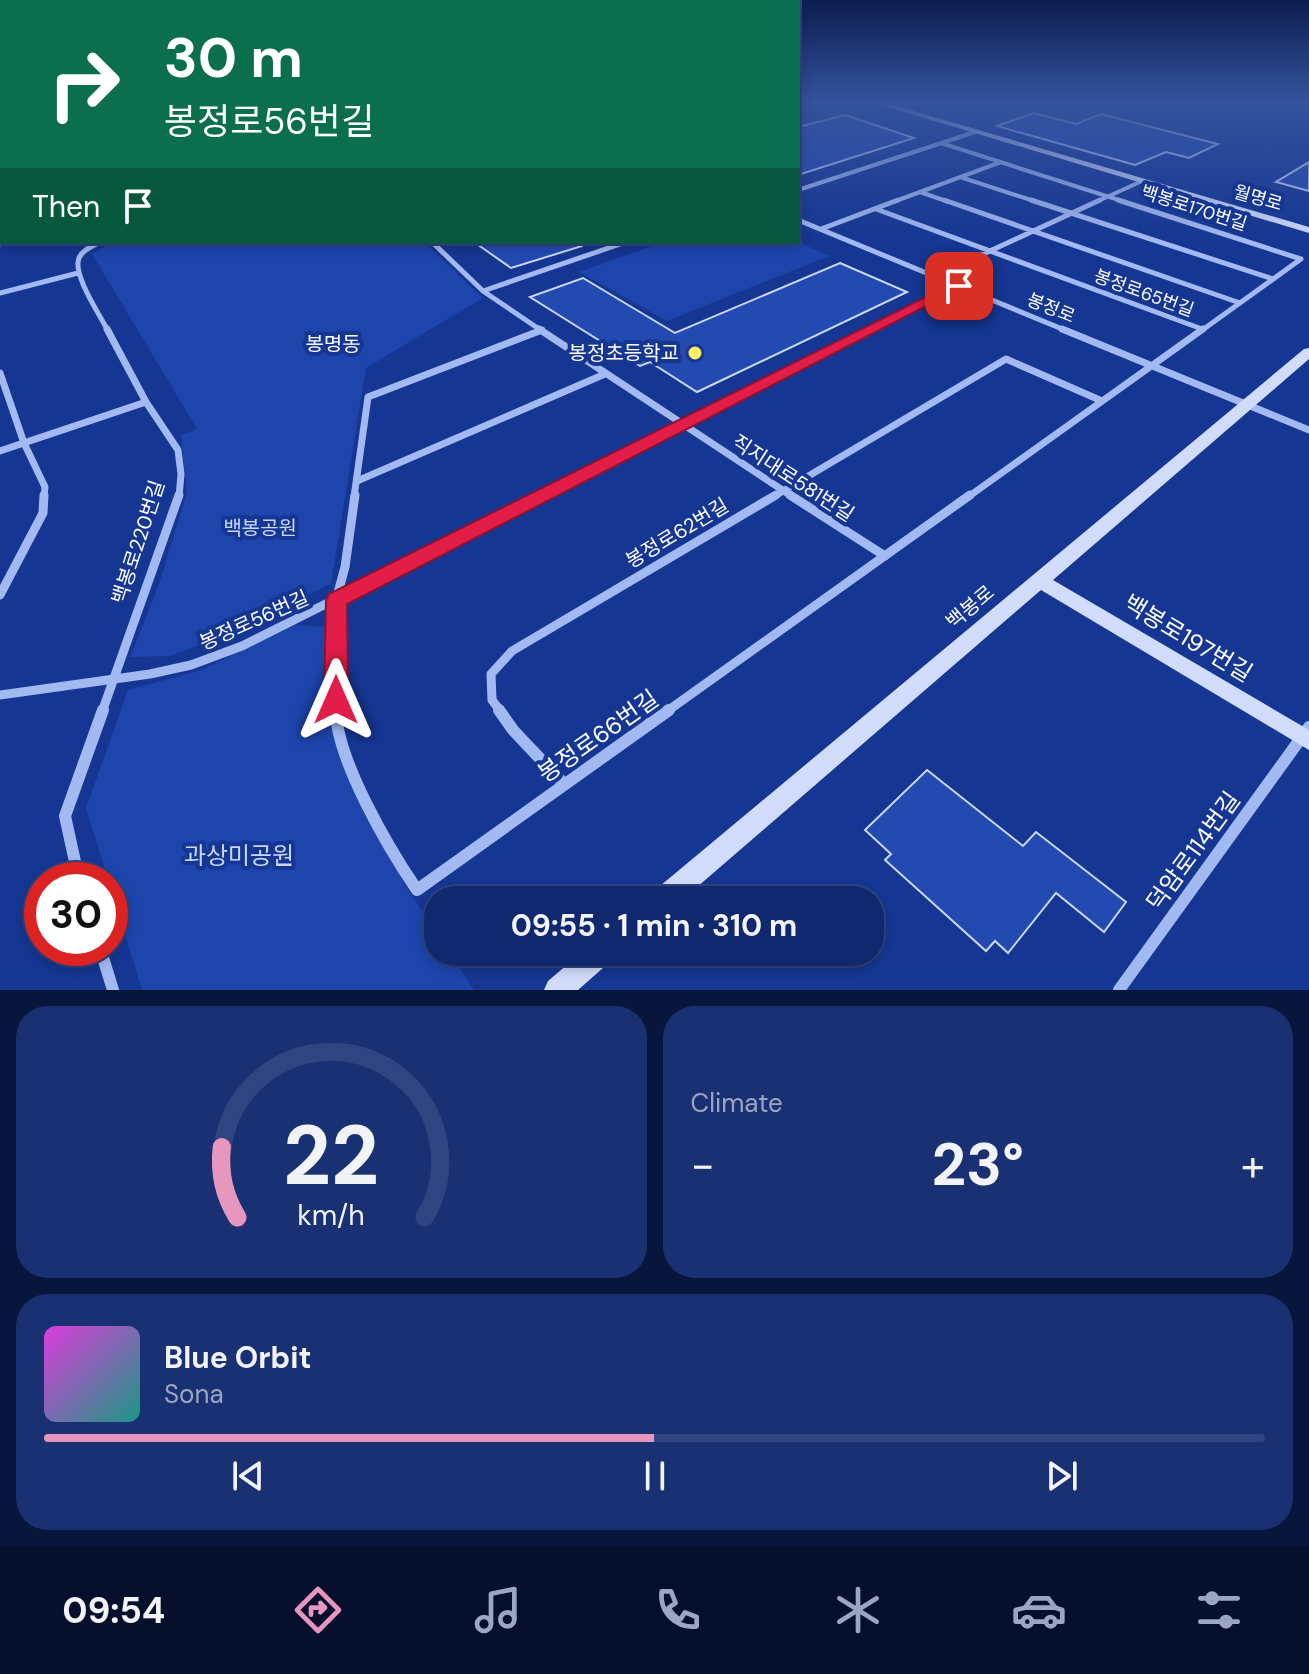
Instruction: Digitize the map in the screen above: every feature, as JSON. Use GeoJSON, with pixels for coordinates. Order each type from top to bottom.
{"type":"FeatureCollection","features":[{"type":"Feature","properties":{"kind":"street"},"geometry":{"type":"LineString","coordinates":[[800,189],[925,148]]}},
{"type":"Feature","properties":{"kind":"street","name":"백봉로170번길"},"geometry":{"type":"LineString","coordinates":[[958,148],[1301,256]]}},
{"type":"Feature","properties":{"kind":"street","name":"월명로"},"geometry":{"type":"LineString","coordinates":[[1030,148],[1309,230]]}},
{"type":"Feature","properties":{"kind":"street"},"geometry":{"type":"LineString","coordinates":[[821,229],[1002,162]]}},
{"type":"Feature","properties":{"kind":"street"},"geometry":{"type":"LineString","coordinates":[[960,177],[1273,279]]}},
{"type":"Feature","properties":{"kind":"street"},"geometry":{"type":"LineString","coordinates":[[936,276],[1142,181]]}},
{"type":"Feature","properties":{"kind":"street","name":"봉정로65번길"},"geometry":{"type":"LineString","coordinates":[[920,192],[1240,303]]}},
{"type":"Feature","properties":{"kind":"street","name":"봉정로65번길"},"geometry":{"type":"LineString","coordinates":[[876,209],[1202,329]]}},
{"type":"Feature","properties":{"kind":"street","name":"봉정로"},"geometry":{"type":"LineString","coordinates":[[800,221],[1309,430]]}},
{"type":"Feature","properties":{"kind":"street"},"geometry":{"type":"LineString","coordinates":[[0,293],[78,273],[78,259],[84,251],[96,244]]}},
{"type":"Feature","properties":{"kind":"street","name":"직지대로581번길"},"geometry":{"type":"LineString","coordinates":[[434,244],[483,291],[681,425],[885,556]]}},
{"type":"Feature","properties":{"kind":"street"},"geometry":{"type":"LineString","coordinates":[[483,291],[620,244]]}},
{"type":"Feature","properties":{"kind":"street","name":"봉정로65번길"},"geometry":{"type":"LineString","coordinates":[[1153,365],[1301,256]]}},
{"type":"Feature","properties":{"kind":"street","name":"백봉로220번길"},"geometry":{"type":"LineString","coordinates":[[75,862],[65,816],[179,496],[181,474],[178,450],[146,402],[78,273]]}},
{"type":"Feature","properties":{"kind":"street","name":"봉정로56번길"},"geometry":{"type":"LineString","coordinates":[[0,695],[112,680],[191,665],[242,646],[959,286]]}},
{"type":"Feature","properties":{"kind":"street","name":"봉정로66번길"},"geometry":{"type":"LineString","coordinates":[[542,330],[368,397],[345,567],[336,600],[336,725],[362,794],[393,854],[417,890],[1153,365]]}},
{"type":"Feature","properties":{"kind":"street","name":"백봉로"},"geometry":{"type":"LineString","coordinates":[[680,886],[1309,352]]}},
{"type":"Feature","properties":{"kind":"street","name":"봉정로62번길"},"geometry":{"type":"LineString","coordinates":[[564,784],[513,730],[492,700],[491,674],[512,651],[1006,359],[1102,401]]}},
{"type":"Feature","properties":{"kind":"street"},"geometry":{"type":"LineString","coordinates":[[0,373],[24,443],[45,487],[43,513],[0,595]]}},
{"type":"Feature","properties":{"kind":"street"},"geometry":{"type":"LineString","coordinates":[[357,481],[605,374]]}},
{"type":"Feature","properties":{"kind":"street"},"geometry":{"type":"LineString","coordinates":[[0,451],[146,402]]}},
{"type":"Feature","properties":{"kind":"street","name":"백봉로197번길"},"geometry":{"type":"LineString","coordinates":[[1040,581],[1307,735]]}},
{"type":"Feature","properties":{"kind":"street","name":"덕암로114번길"},"geometry":{"type":"LineString","coordinates":[[1119,990],[1307,735]]}},
{"type":"Feature","properties":{"kind":"street"},"geometry":{"type":"LineString","coordinates":[[106,966],[113,990]]}},
{"type":"Feature","properties":{"kind":"street"},"geometry":{"type":"LineString","coordinates":[[557,990],[585,966]]}},
{"type":"Feature","properties":{"kind":"green space"},"geometry":{"type":"Polygon","coordinates":[[[800,243],[829,256],[667,321],[579,272],[657,244],[800,243]]]}},
{"type":"Feature","properties":{"kind":"green space","name":"백봉공원"},"geometry":{"type":"Polygon","coordinates":[[[110,244],[426,244],[483,298],[366,368],[331,584],[230,633],[171,656],[130,657],[159,584],[187,492],[181,435],[197,429],[92,254],[110,244]]]}},
{"type":"Feature","properties":{"kind":"green space","name":"과상미공원"},"geometry":{"type":"Polygon","coordinates":[[[294,625],[326,627],[331,725],[361,806],[424,914],[424,966],[458,966],[474,990],[142,990],[128,944],[128,862],[103,862],[86,808],[128,690],[201,670],[294,625]]]}},
{"type":"Feature","properties":{"kind":"building"},"geometry":{"type":"Polygon","coordinates":[[[800,148],[882,148],[800,174],[800,148]]]}},
{"type":"Feature","properties":{"kind":"building"},"geometry":{"type":"Polygon","coordinates":[[[1076,148],[1209,148],[1189,158],[1166,152],[1135,165],[1076,148]]]}},
{"type":"Feature","properties":{"kind":"building"},"geometry":{"type":"Polygon","coordinates":[[[1309,162],[1309,191],[1276,182],[1309,162]]]}},
{"type":"Feature","properties":{"kind":"building"},"geometry":{"type":"Polygon","coordinates":[[[477,244],[582,244],[582,246],[511,268],[477,244]]]}},
{"type":"Feature","properties":{"kind":"building"},"geometry":{"type":"Polygon","coordinates":[[[840,263],[907,292],[697,392],[650,362],[640,366],[530,297],[583,278],[675,333],[840,263]]]}},
{"type":"Feature","properties":{"kind":"building"},"geometry":{"type":"Polygon","coordinates":[[[927,770],[1023,846],[1036,832],[1126,902],[1104,932],[1056,893],[1008,953],[995,941],[986,951],[885,860],[891,854],[865,830],[927,770]]]}},
{"type":"Feature","properties":{"kind":"place","name":"봉정초등학교"},"geometry":{"type":"Point","coordinates":[695,353]}},
{"type":"Feature","properties":{"kind":"district","name":"봉명동"},"geometry":{"type":"Point","coordinates":[333,344]}},
{"type":"Feature","properties":{"kind":"route"},"geometry":{"type":"LineString","coordinates":[[336,700],[336,600],[959,286]]}}]}
